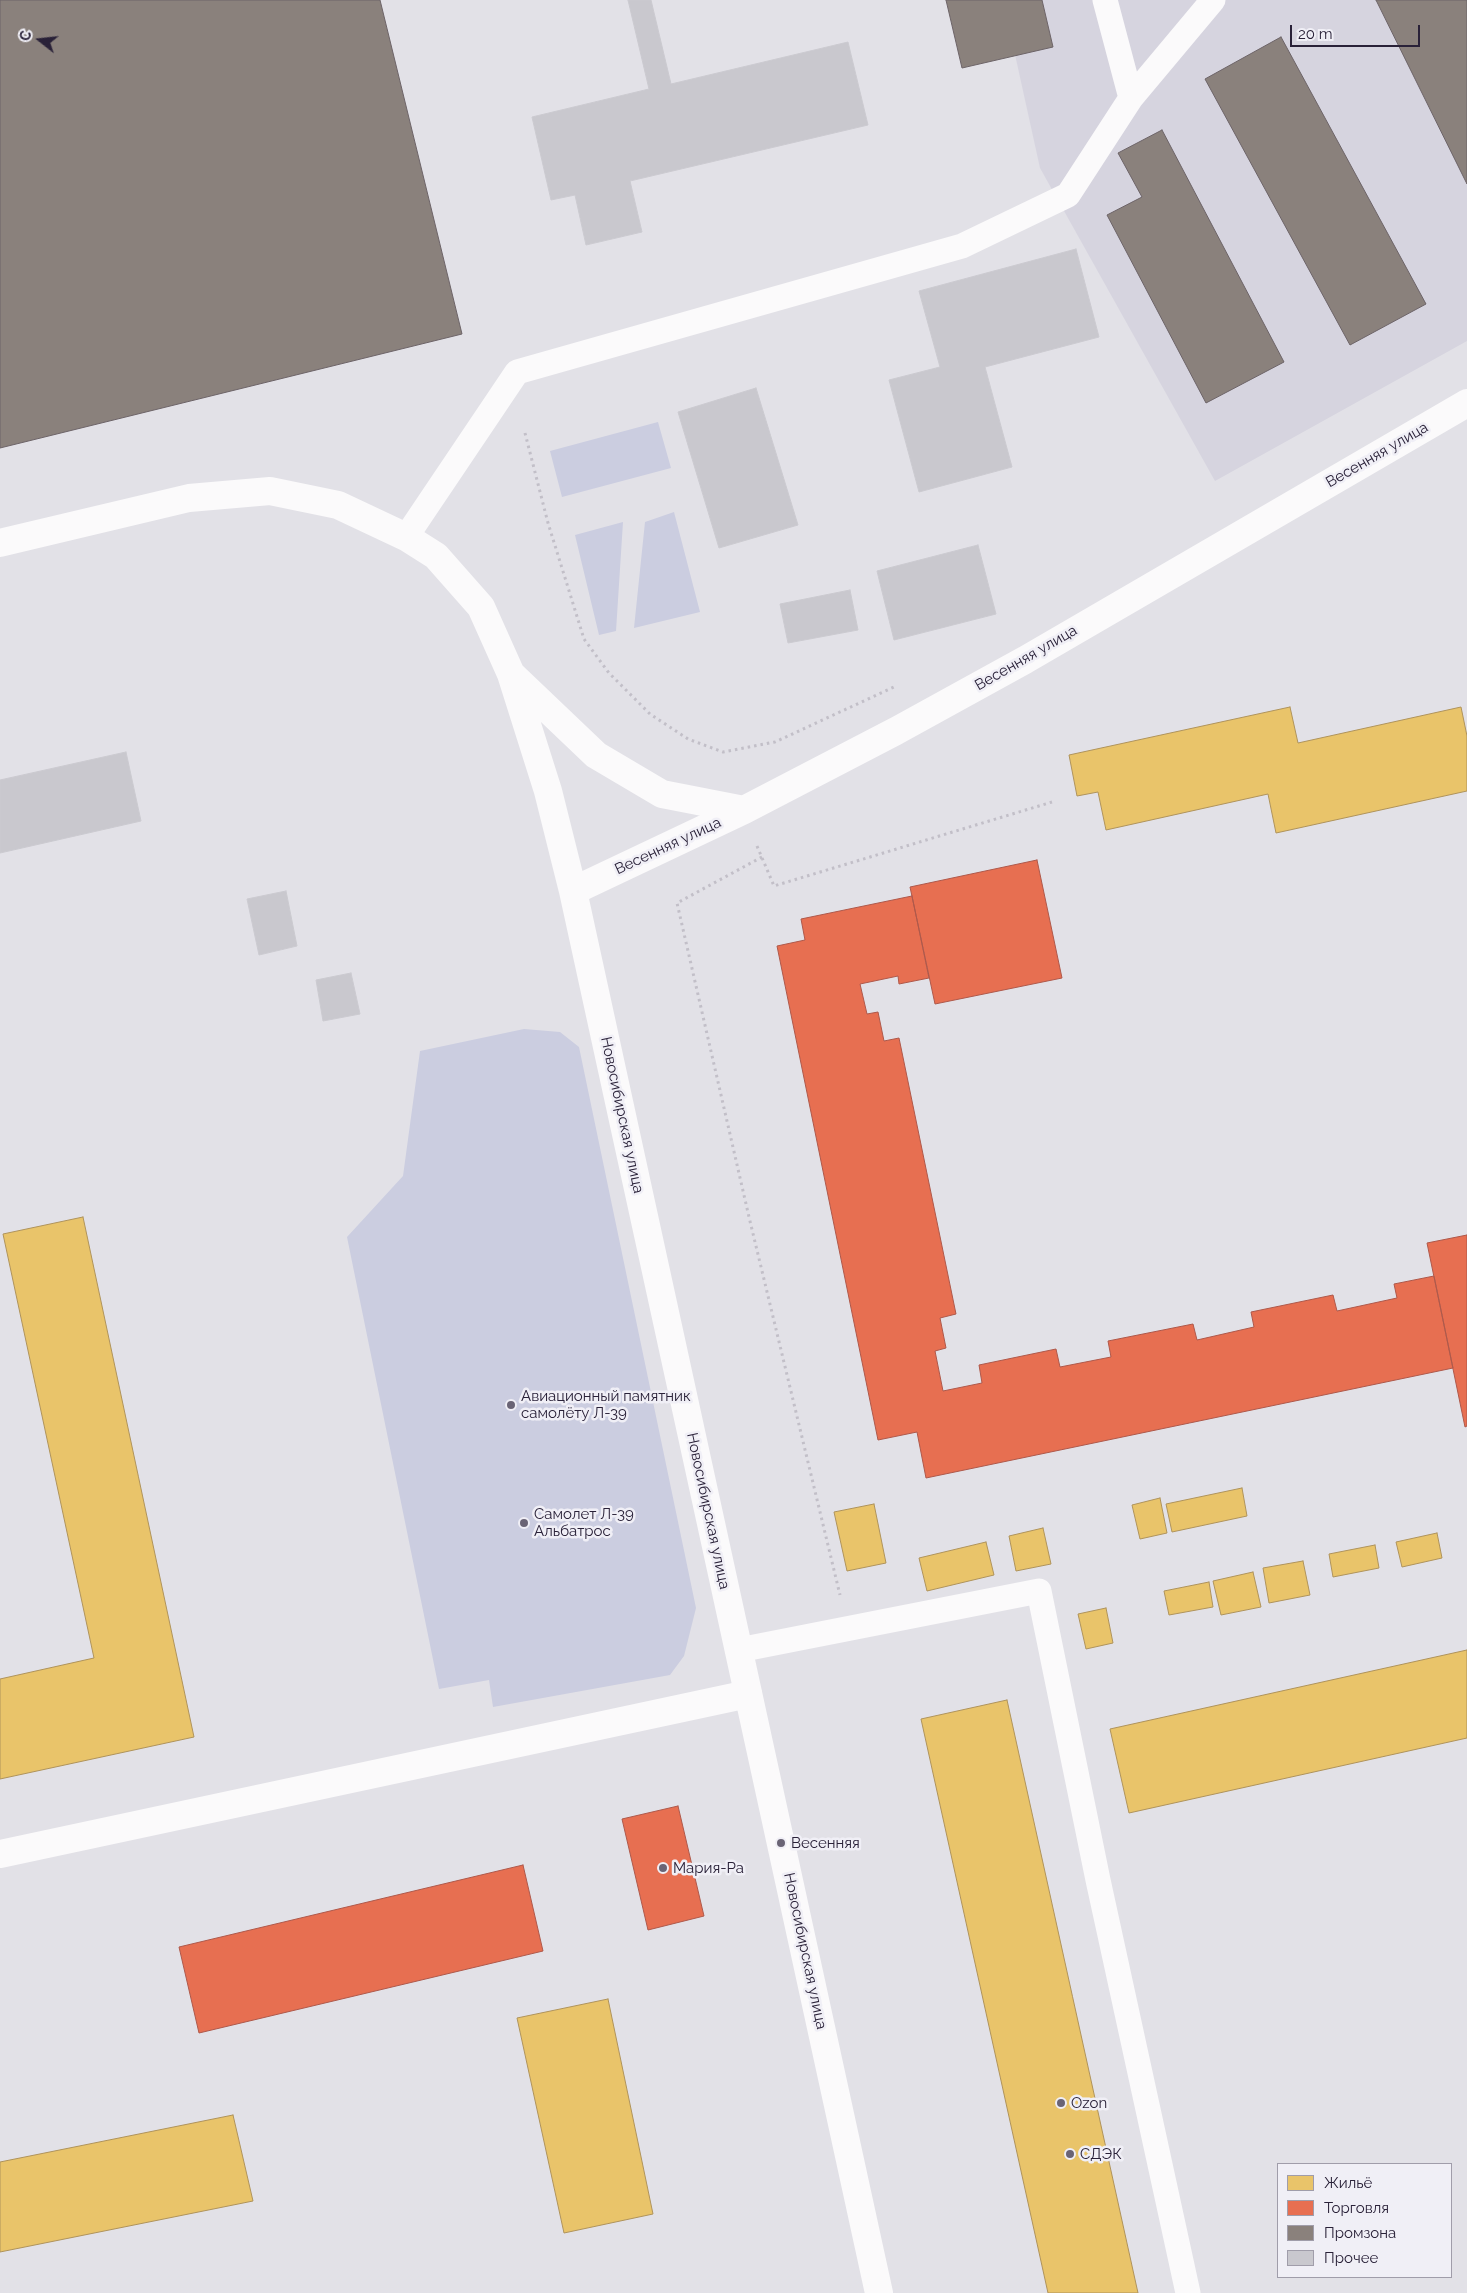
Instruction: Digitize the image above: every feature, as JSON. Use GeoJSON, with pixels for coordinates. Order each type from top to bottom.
{"type":"FeatureCollection","features":[{"type":"Feature","properties":{"kind":"street","name":"Весенняя улица"},"geometry":{"type":"LineString","coordinates":[[573,891],[744,810],[896,731],[1025,660],[1467,403]]}},
{"type":"Feature","properties":{"kind":"street"},"geometry":{"type":"LineString","coordinates":[[0,543],[189,498],[270,492],[338,505],[406,538],[436,556],[481,607],[512,674],[596,755],[662,794],[744,810]]}},
{"type":"Feature","properties":{"kind":"street","name":"Новосибирская улица"},"geometry":{"type":"LineString","coordinates":[[512,674],[548,791],[573,891],[879,2293]]}},
{"type":"Feature","properties":{"kind":"street"},"geometry":{"type":"LineString","coordinates":[[0,1854],[748,1694]]}},
{"type":"Feature","properties":{"kind":"lane"},"geometry":{"type":"LineString","coordinates":[[1105,0],[1131,98]]}},
{"type":"Feature","properties":{"kind":"lane"},"geometry":{"type":"LineString","coordinates":[[406,538],[517,372],[962,246],[1068,195],[1131,98],[1213,0]]}},
{"type":"Feature","properties":{"kind":"lane"},"geometry":{"type":"LineString","coordinates":[[738,1650],[1039,1591],[1098,1880],[1188,2293]]}},
{"type":"Feature","properties":{"kind":"path"},"geometry":{"type":"LineString","coordinates":[[525,433],[548,523],[584,639],[609,673],[650,714],[680,734],[688,739],[723,752],[775,742],[903,683]]}},
{"type":"Feature","properties":{"kind":"path"},"geometry":{"type":"LineString","coordinates":[[755,843],[774,886],[1052,802]]}},
{"type":"Feature","properties":{"kind":"path"},"geometry":{"type":"LineString","coordinates":[[762,857],[677,903],[748,1217],[848,1628]]}},
{"type":"Feature","properties":{"kind":"shaded area"},"geometry":{"type":"Polygon","coordinates":[[[1003,0],[1467,0],[1467,341],[1215,481],[1040,168],[1003,0]]]}},
{"type":"Feature","properties":{"kind":"shaded area"},"geometry":{"type":"Polygon","coordinates":[[[658,422],[671,468],[562,497],[550,451],[658,422]]]}},
{"type":"Feature","properties":{"kind":"shaded area"},"geometry":{"type":"Polygon","coordinates":[[[674,512],[700,612],[634,628],[645,522],[674,512]]]}},
{"type":"Feature","properties":{"kind":"shaded area"},"geometry":{"type":"Polygon","coordinates":[[[623,522],[616,631],[599,635],[575,535],[623,522]]]}},
{"type":"Feature","properties":{"kind":"shaded area"},"geometry":{"type":"Polygon","coordinates":[[[524,1029],[560,1032],[579,1047],[696,1608],[684,1656],[670,1675],[493,1707],[489,1680],[439,1689],[347,1237],[403,1176],[420,1051],[524,1029]]]}},
{"type":"Feature","properties":{"kind":"building: Жильё"},"geometry":{"type":"Polygon","coordinates":[[[1290,707],[1298,743],[1461,707],[1467,736],[1467,791],[1276,833],[1268,794],[1106,830],[1098,792],[1077,796],[1069,755],[1290,707]]]}},
{"type":"Feature","properties":{"kind":"building: Жильё"},"geometry":{"type":"Polygon","coordinates":[[[83,1217],[194,1737],[0,1779],[0,1679],[94,1658],[3,1234],[83,1217]]]}},
{"type":"Feature","properties":{"kind":"building: Жильё"},"geometry":{"type":"Polygon","coordinates":[[[1242,1488],[1247,1516],[1172,1532],[1166,1504],[1242,1488]]]}},
{"type":"Feature","properties":{"kind":"building: Жильё"},"geometry":{"type":"Polygon","coordinates":[[[1160,1498],[1167,1533],[1140,1539],[1132,1505],[1160,1498]]]}},
{"type":"Feature","properties":{"kind":"building: Жильё"},"geometry":{"type":"Polygon","coordinates":[[[874,1504],[886,1563],[847,1571],[834,1512],[874,1504]]]}},
{"type":"Feature","properties":{"kind":"building: Жильё"},"geometry":{"type":"Polygon","coordinates":[[[1043,1528],[1051,1564],[1016,1571],[1009,1536],[1043,1528]]]}},
{"type":"Feature","properties":{"kind":"building: Жильё"},"geometry":{"type":"Polygon","coordinates":[[[1437,1533],[1442,1558],[1402,1567],[1396,1542],[1437,1533]]]}},
{"type":"Feature","properties":{"kind":"building: Жильё"},"geometry":{"type":"Polygon","coordinates":[[[986,1542],[994,1575],[927,1591],[919,1558],[986,1542]]]}},
{"type":"Feature","properties":{"kind":"building: Жильё"},"geometry":{"type":"Polygon","coordinates":[[[1375,1545],[1379,1568],[1333,1577],[1329,1554],[1375,1545]]]}},
{"type":"Feature","properties":{"kind":"building: Жильё"},"geometry":{"type":"Polygon","coordinates":[[[1303,1561],[1310,1595],[1269,1603],[1263,1568],[1303,1561]]]}},
{"type":"Feature","properties":{"kind":"building: Жильё"},"geometry":{"type":"Polygon","coordinates":[[[1253,1572],[1261,1607],[1221,1615],[1213,1581],[1253,1572]]]}},
{"type":"Feature","properties":{"kind":"building: Жильё"},"geometry":{"type":"Polygon","coordinates":[[[1209,1582],[1213,1607],[1169,1615],[1164,1591],[1209,1582]]]}},
{"type":"Feature","properties":{"kind":"building: Жильё"},"geometry":{"type":"Polygon","coordinates":[[[1106,1608],[1113,1643],[1086,1649],[1078,1614],[1106,1608]]]}},
{"type":"Feature","properties":{"kind":"building: Жильё"},"geometry":{"type":"Polygon","coordinates":[[[1467,1650],[1467,1738],[1129,1813],[1110,1729],[1467,1650]]]}},
{"type":"Feature","properties":{"kind":"building: Жильё"},"geometry":{"type":"Polygon","coordinates":[[[1007,1700],[1138,2293],[1048,2293],[921,1719],[1007,1700]]]}},
{"type":"Feature","properties":{"kind":"building: Жильё"},"geometry":{"type":"Polygon","coordinates":[[[608,1999],[653,2214],[564,2233],[517,2018],[608,1999]]]}},
{"type":"Feature","properties":{"kind":"building: Жильё"},"geometry":{"type":"Polygon","coordinates":[[[233,2115],[253,2201],[0,2252],[0,2162],[233,2115]]]}},
{"type":"Feature","properties":{"kind":"building: Торговля"},"geometry":{"type":"Polygon","coordinates":[[[1037,860],[1062,978],[935,1004],[910,887],[1037,860]]]}},
{"type":"Feature","properties":{"kind":"building: Торговля"},"geometry":{"type":"Polygon","coordinates":[[[912,896],[929,978],[899,984],[898,976],[860,984],[867,1014],[878,1012],[884,1041],[899,1038],[956,1314],[940,1318],[946,1348],[935,1351],[943,1391],[982,1383],[979,1365],[1056,1349],[1060,1367],[1111,1357],[1108,1341],[1193,1324],[1197,1340],[1254,1327],[1251,1312],[1333,1295],[1337,1311],[1397,1298],[1394,1284],[1434,1276],[1453,1368],[926,1478],[917,1432],[878,1440],[777,946],[805,940],[801,919],[912,896]]]}},
{"type":"Feature","properties":{"kind":"building: Торговля"},"geometry":{"type":"Polygon","coordinates":[[[1467,1235],[1467,1426],[1465,1427],[1427,1243],[1467,1235]]]}},
{"type":"Feature","properties":{"kind":"building: Торговля","name":"Мария-Ра"},"geometry":{"type":"Polygon","coordinates":[[[678,1806],[704,1916],[648,1930],[622,1819],[678,1806]]]}},
{"type":"Feature","properties":{"kind":"building: Торговля"},"geometry":{"type":"Polygon","coordinates":[[[523,1865],[543,1951],[199,2033],[179,1947],[523,1865]]]}},
{"type":"Feature","properties":{"kind":"building: Промзона"},"geometry":{"type":"Polygon","coordinates":[[[0,0],[380,0],[462,334],[0,448],[0,0]]]}},
{"type":"Feature","properties":{"kind":"building: Промзона"},"geometry":{"type":"Polygon","coordinates":[[[946,0],[1042,0],[1053,47],[962,68],[946,0]]]}},
{"type":"Feature","properties":{"kind":"building: Промзона"},"geometry":{"type":"Polygon","coordinates":[[[1376,0],[1467,0],[1467,184],[1376,0]]]}},
{"type":"Feature","properties":{"kind":"building: Промзона"},"geometry":{"type":"Polygon","coordinates":[[[1281,37],[1426,304],[1350,345],[1205,79],[1281,37]]]}},
{"type":"Feature","properties":{"kind":"building: Промзона"},"geometry":{"type":"Polygon","coordinates":[[[1162,130],[1284,362],[1206,403],[1107,215],[1142,197],[1118,153],[1162,130]]]}},
{"type":"Feature","properties":{"kind":"building: Прочее"},"geometry":{"type":"Polygon","coordinates":[[[628,0],[651,0],[671,84],[848,42],[868,125],[630,181],[642,232],[586,245],[575,195],[551,200],[532,117],[649,89],[628,0]]]}},
{"type":"Feature","properties":{"kind":"building: Прочее"},"geometry":{"type":"Polygon","coordinates":[[[1076,249],[1099,337],[985,367],[1012,467],[919,492],[889,380],[940,367],[919,291],[1076,249]]]}},
{"type":"Feature","properties":{"kind":"building: Прочее"},"geometry":{"type":"Polygon","coordinates":[[[756,388],[798,525],[719,548],[678,412],[756,388]]]}},
{"type":"Feature","properties":{"kind":"building: Прочее"},"geometry":{"type":"Polygon","coordinates":[[[978,545],[996,614],[894,640],[877,571],[978,545]]]}},
{"type":"Feature","properties":{"kind":"building: Прочее"},"geometry":{"type":"Polygon","coordinates":[[[850,590],[858,630],[788,643],[780,604],[850,590]]]}},
{"type":"Feature","properties":{"kind":"building: Прочее"},"geometry":{"type":"Polygon","coordinates":[[[126,752],[141,821],[0,853],[0,780],[126,752]]]}},
{"type":"Feature","properties":{"kind":"building: Прочее"},"geometry":{"type":"Polygon","coordinates":[[[286,891],[297,946],[259,955],[247,899],[286,891]]]}},
{"type":"Feature","properties":{"kind":"building: Прочее"},"geometry":{"type":"Polygon","coordinates":[[[351,973],[360,1014],[323,1021],[316,980],[351,973]]]}},
{"type":"Feature","properties":{"kind":"place","name":"Авиационный памятник самолёту Л-39"},"geometry":{"type":"Point","coordinates":[511,1405]}},
{"type":"Feature","properties":{"kind":"place","name":"Самолет Л-39 Альбатрос"},"geometry":{"type":"Point","coordinates":[524,1523]}},
{"type":"Feature","properties":{"kind":"place","name":"Весенняя"},"geometry":{"type":"Point","coordinates":[781,1843]}},
{"type":"Feature","properties":{"kind":"place","name":"Мария-Ра"},"geometry":{"type":"Point","coordinates":[663,1868]}},
{"type":"Feature","properties":{"kind":"place","name":"Ozon"},"geometry":{"type":"Point","coordinates":[1061,2103]}},
{"type":"Feature","properties":{"kind":"place","name":"СДЭК"},"geometry":{"type":"Point","coordinates":[1070,2154]}}]}
